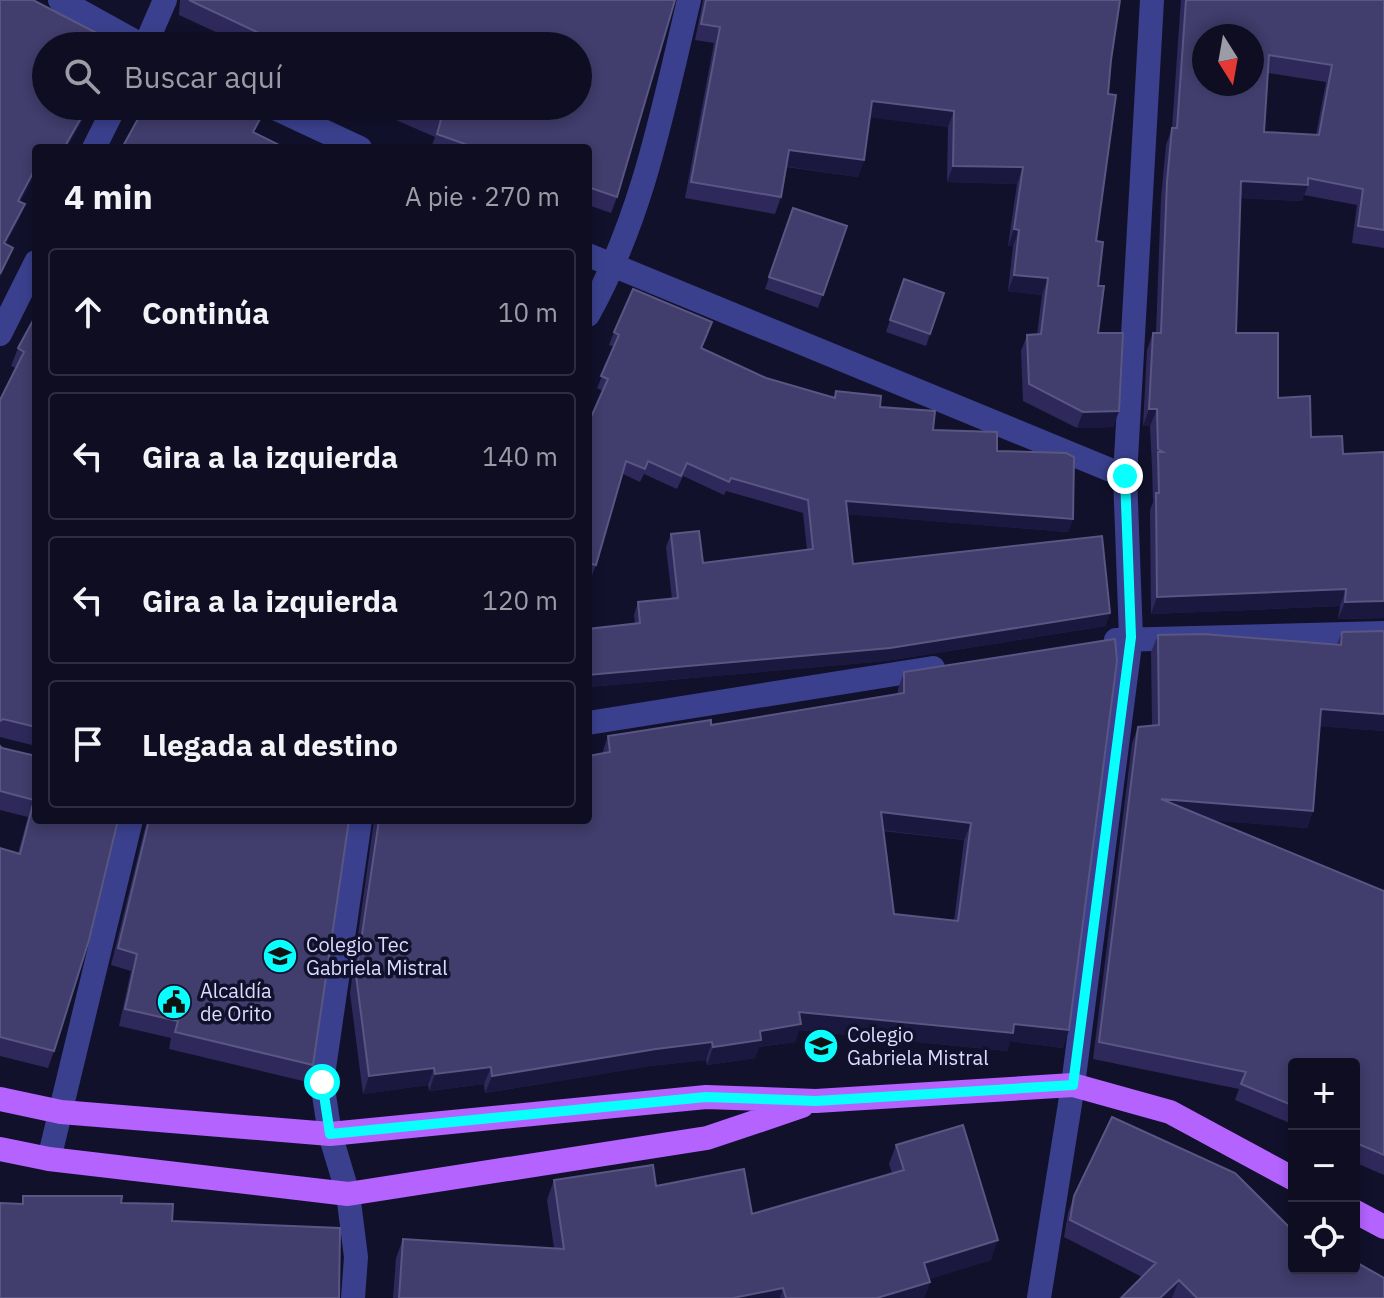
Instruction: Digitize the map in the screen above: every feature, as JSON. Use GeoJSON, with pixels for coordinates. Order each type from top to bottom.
{"type":"FeatureCollection","features":[{"type":"Feature","properties":{"kind":"main road"},"geometry":{"type":"LineString","coordinates":[[0,1099],[61,1112],[330,1134],[706,1097],[816,1101],[1073,1085],[1170,1112],[1288,1176]]}},
{"type":"Feature","properties":{"kind":"main road"},"geometry":{"type":"LineString","coordinates":[[0,1149],[49,1159],[348,1194],[707,1138],[816,1101]]}},
{"type":"Feature","properties":{"kind":"main road"},"geometry":{"type":"LineString","coordinates":[[1360,1214],[1384,1227]]}},
{"type":"Feature","properties":{"kind":"street"},"geometry":{"type":"LineString","coordinates":[[60,0],[118,32]]}},
{"type":"Feature","properties":{"kind":"street"},"geometry":{"type":"LineString","coordinates":[[150,32],[165,0]]}},
{"type":"Feature","properties":{"kind":"street"},"geometry":{"type":"LineString","coordinates":[[592,308],[614,268],[645,184],[689,0]]}},
{"type":"Feature","properties":{"kind":"street"},"geometry":{"type":"LineString","coordinates":[[1039,1298],[1073,1085],[1131,637],[1125,476],[1152,0]]}},
{"type":"Feature","properties":{"kind":"street"},"geometry":{"type":"LineString","coordinates":[[96,144],[108,120]]}},
{"type":"Feature","properties":{"kind":"street"},"geometry":{"type":"LineString","coordinates":[[300,120],[351,144]]}},
{"type":"Feature","properties":{"kind":"street"},"geometry":{"type":"LineString","coordinates":[[592,257],[1125,476]]}},
{"type":"Feature","properties":{"kind":"street"},"geometry":{"type":"LineString","coordinates":[[0,334],[32,270]]}},
{"type":"Feature","properties":{"kind":"street"},"geometry":{"type":"LineString","coordinates":[[1100,642],[1131,637],[1384,633]]}},
{"type":"Feature","properties":{"kind":"street"},"geometry":{"type":"LineString","coordinates":[[592,722],[960,664]]}},
{"type":"Feature","properties":{"kind":"street"},"geometry":{"type":"LineString","coordinates":[[49,1159],[130,824]]}},
{"type":"Feature","properties":{"kind":"street"},"geometry":{"type":"LineString","coordinates":[[353,1298],[356,1257],[348,1194],[330,1134],[322,1082],[359,824]]}},
{"type":"Feature","properties":{"kind":"building"},"geometry":{"type":"Polygon","coordinates":[[[0,0],[33,0],[95,32],[32,32],[32,120],[80,120],[66,144],[32,144],[32,175],[18,201],[25,204],[4,243],[13,248],[0,274],[0,0]]]}},
{"type":"Feature","properties":{"kind":"building"},"geometry":{"type":"Polygon","coordinates":[[[189,0],[675,0],[617,197],[592,188],[592,144],[465,144],[437,134],[441,120],[592,120],[592,32],[257,32],[189,0]]]}},
{"type":"Feature","properties":{"kind":"building"},"geometry":{"type":"Polygon","coordinates":[[[706,0],[1120,0],[1108,94],[1116,95],[1096,241],[1103,242],[1098,286],[1104,286],[1098,333],[1123,333],[1119,411],[1083,412],[1029,384],[1027,335],[1041,334],[1048,278],[1014,275],[1019,230],[1014,229],[1023,167],[953,166],[954,111],[872,101],[864,160],[789,150],[781,197],[691,182],[720,27],[701,24],[706,0]]]}},
{"type":"Feature","properties":{"kind":"building"},"geometry":{"type":"Polygon","coordinates":[[[1186,0],[1384,0],[1384,230],[1358,226],[1363,189],[1308,178],[1308,185],[1241,181],[1236,333],[1278,333],[1278,398],[1310,396],[1311,437],[1342,436],[1343,454],[1384,452],[1384,601],[1345,602],[1346,589],[1157,597],[1156,493],[1159,493],[1158,452],[1163,452],[1158,449],[1157,409],[1149,409],[1153,333],[1161,333],[1172,128],[1177,128],[1186,0]],[[1269,55],[1264,132],[1319,135],[1332,65],[1269,55]]]}},
{"type":"Feature","properties":{"kind":"building"},"geometry":{"type":"Polygon","coordinates":[[[137,120],[259,120],[253,132],[277,144],[124,144],[137,120]]]}},
{"type":"Feature","properties":{"kind":"building"},"geometry":{"type":"Polygon","coordinates":[[[793,208],[847,226],[823,295],[769,277],[793,208]]]}},
{"type":"Feature","properties":{"kind":"building"},"geometry":{"type":"Polygon","coordinates":[[[904,279],[944,293],[930,334],[890,320],[904,279]]]}},
{"type":"Feature","properties":{"kind":"building"},"geometry":{"type":"Polygon","coordinates":[[[633,289],[712,322],[701,348],[766,378],[835,398],[836,391],[881,396],[880,407],[935,411],[933,430],[997,432],[997,451],[1066,453],[1074,457],[1073,519],[846,501],[853,564],[1102,536],[1110,613],[890,648],[592,675],[592,629],[640,623],[638,602],[678,598],[671,534],[699,531],[703,563],[813,549],[808,500],[731,478],[729,482],[687,463],[681,476],[648,461],[645,469],[626,461],[596,565],[592,564],[592,415],[608,379],[601,376],[619,335],[614,332],[633,289]]]}},
{"type":"Feature","properties":{"kind":"building"},"geometry":{"type":"Polygon","coordinates":[[[32,322],[32,726],[3,719],[0,721],[0,400],[24,352],[18,348],[32,322]]]}},
{"type":"Feature","properties":{"kind":"building"},"geometry":{"type":"Polygon","coordinates":[[[1384,631],[1384,714],[1321,709],[1313,811],[1161,799],[1384,891],[1384,1155],[1360,1145],[1360,1058],[1288,1058],[1288,1104],[1241,1084],[1246,1072],[1099,1042],[1138,727],[1159,725],[1158,635],[1203,634],[1341,645],[1342,632],[1384,631]]]}},
{"type":"Feature","properties":{"kind":"building"},"geometry":{"type":"Polygon","coordinates":[[[1115,639],[1117,661],[1069,1030],[1014,1024],[1013,1033],[799,1012],[801,1024],[760,1031],[761,1040],[713,1047],[712,1042],[656,1049],[492,1076],[491,1067],[435,1074],[434,1068],[369,1076],[356,975],[378,824],[592,824],[592,755],[610,752],[608,736],[711,720],[711,725],[904,693],[904,672],[1115,639]],[[881,812],[894,914],[958,921],[971,823],[881,812]]]}},
{"type":"Feature","properties":{"kind":"building"},"geometry":{"type":"Polygon","coordinates":[[[0,746],[32,755],[32,799],[0,791],[0,746]]]}},
{"type":"Feature","properties":{"kind":"building"},"geometry":{"type":"Polygon","coordinates":[[[32,808],[32,824],[117,824],[89,940],[54,1051],[0,1037],[0,848],[20,854],[32,808]]]}},
{"type":"Feature","properties":{"kind":"building"},"geometry":{"type":"Polygon","coordinates":[[[148,824],[348,824],[313,1065],[175,1032],[178,1021],[125,1009],[137,954],[118,948],[148,824]]]}},
{"type":"Feature","properties":{"kind":"building"},"geometry":{"type":"Polygon","coordinates":[[[1112,1117],[1235,1173],[1288,1226],[1288,1274],[1360,1274],[1360,1264],[1384,1278],[1384,1298],[1197,1298],[1179,1280],[1160,1298],[1121,1298],[1156,1263],[1070,1220],[1074,1196],[1112,1117]]]}},
{"type":"Feature","properties":{"kind":"building"},"geometry":{"type":"Polygon","coordinates":[[[963,1125],[998,1240],[924,1263],[930,1282],[877,1298],[786,1298],[783,1288],[733,1298],[399,1298],[403,1239],[564,1249],[554,1180],[653,1165],[656,1186],[744,1169],[752,1214],[904,1170],[896,1145],[963,1125]]]}},
{"type":"Feature","properties":{"kind":"building"},"geometry":{"type":"Polygon","coordinates":[[[23,1196],[122,1196],[121,1203],[173,1204],[172,1221],[340,1228],[339,1298],[0,1298],[0,1203],[23,1204],[23,1196]]]}},
{"type":"Feature","properties":{"kind":"place","name":"Colegio Tec Gabriela Mistral"},"geometry":{"type":"Point","coordinates":[280,956]}},
{"type":"Feature","properties":{"kind":"place","name":"Alcaldía de Orito"},"geometry":{"type":"Point","coordinates":[174,1002]}},
{"type":"Feature","properties":{"kind":"place","name":"Colegio Gabriela Mistral"},"geometry":{"type":"Point","coordinates":[821,1046]}},
{"type":"Feature","properties":{"kind":"route"},"geometry":{"type":"LineString","coordinates":[[322,1082],[330,1134],[706,1097],[816,1101],[1073,1085],[1131,637],[1125,476]]}}]}
